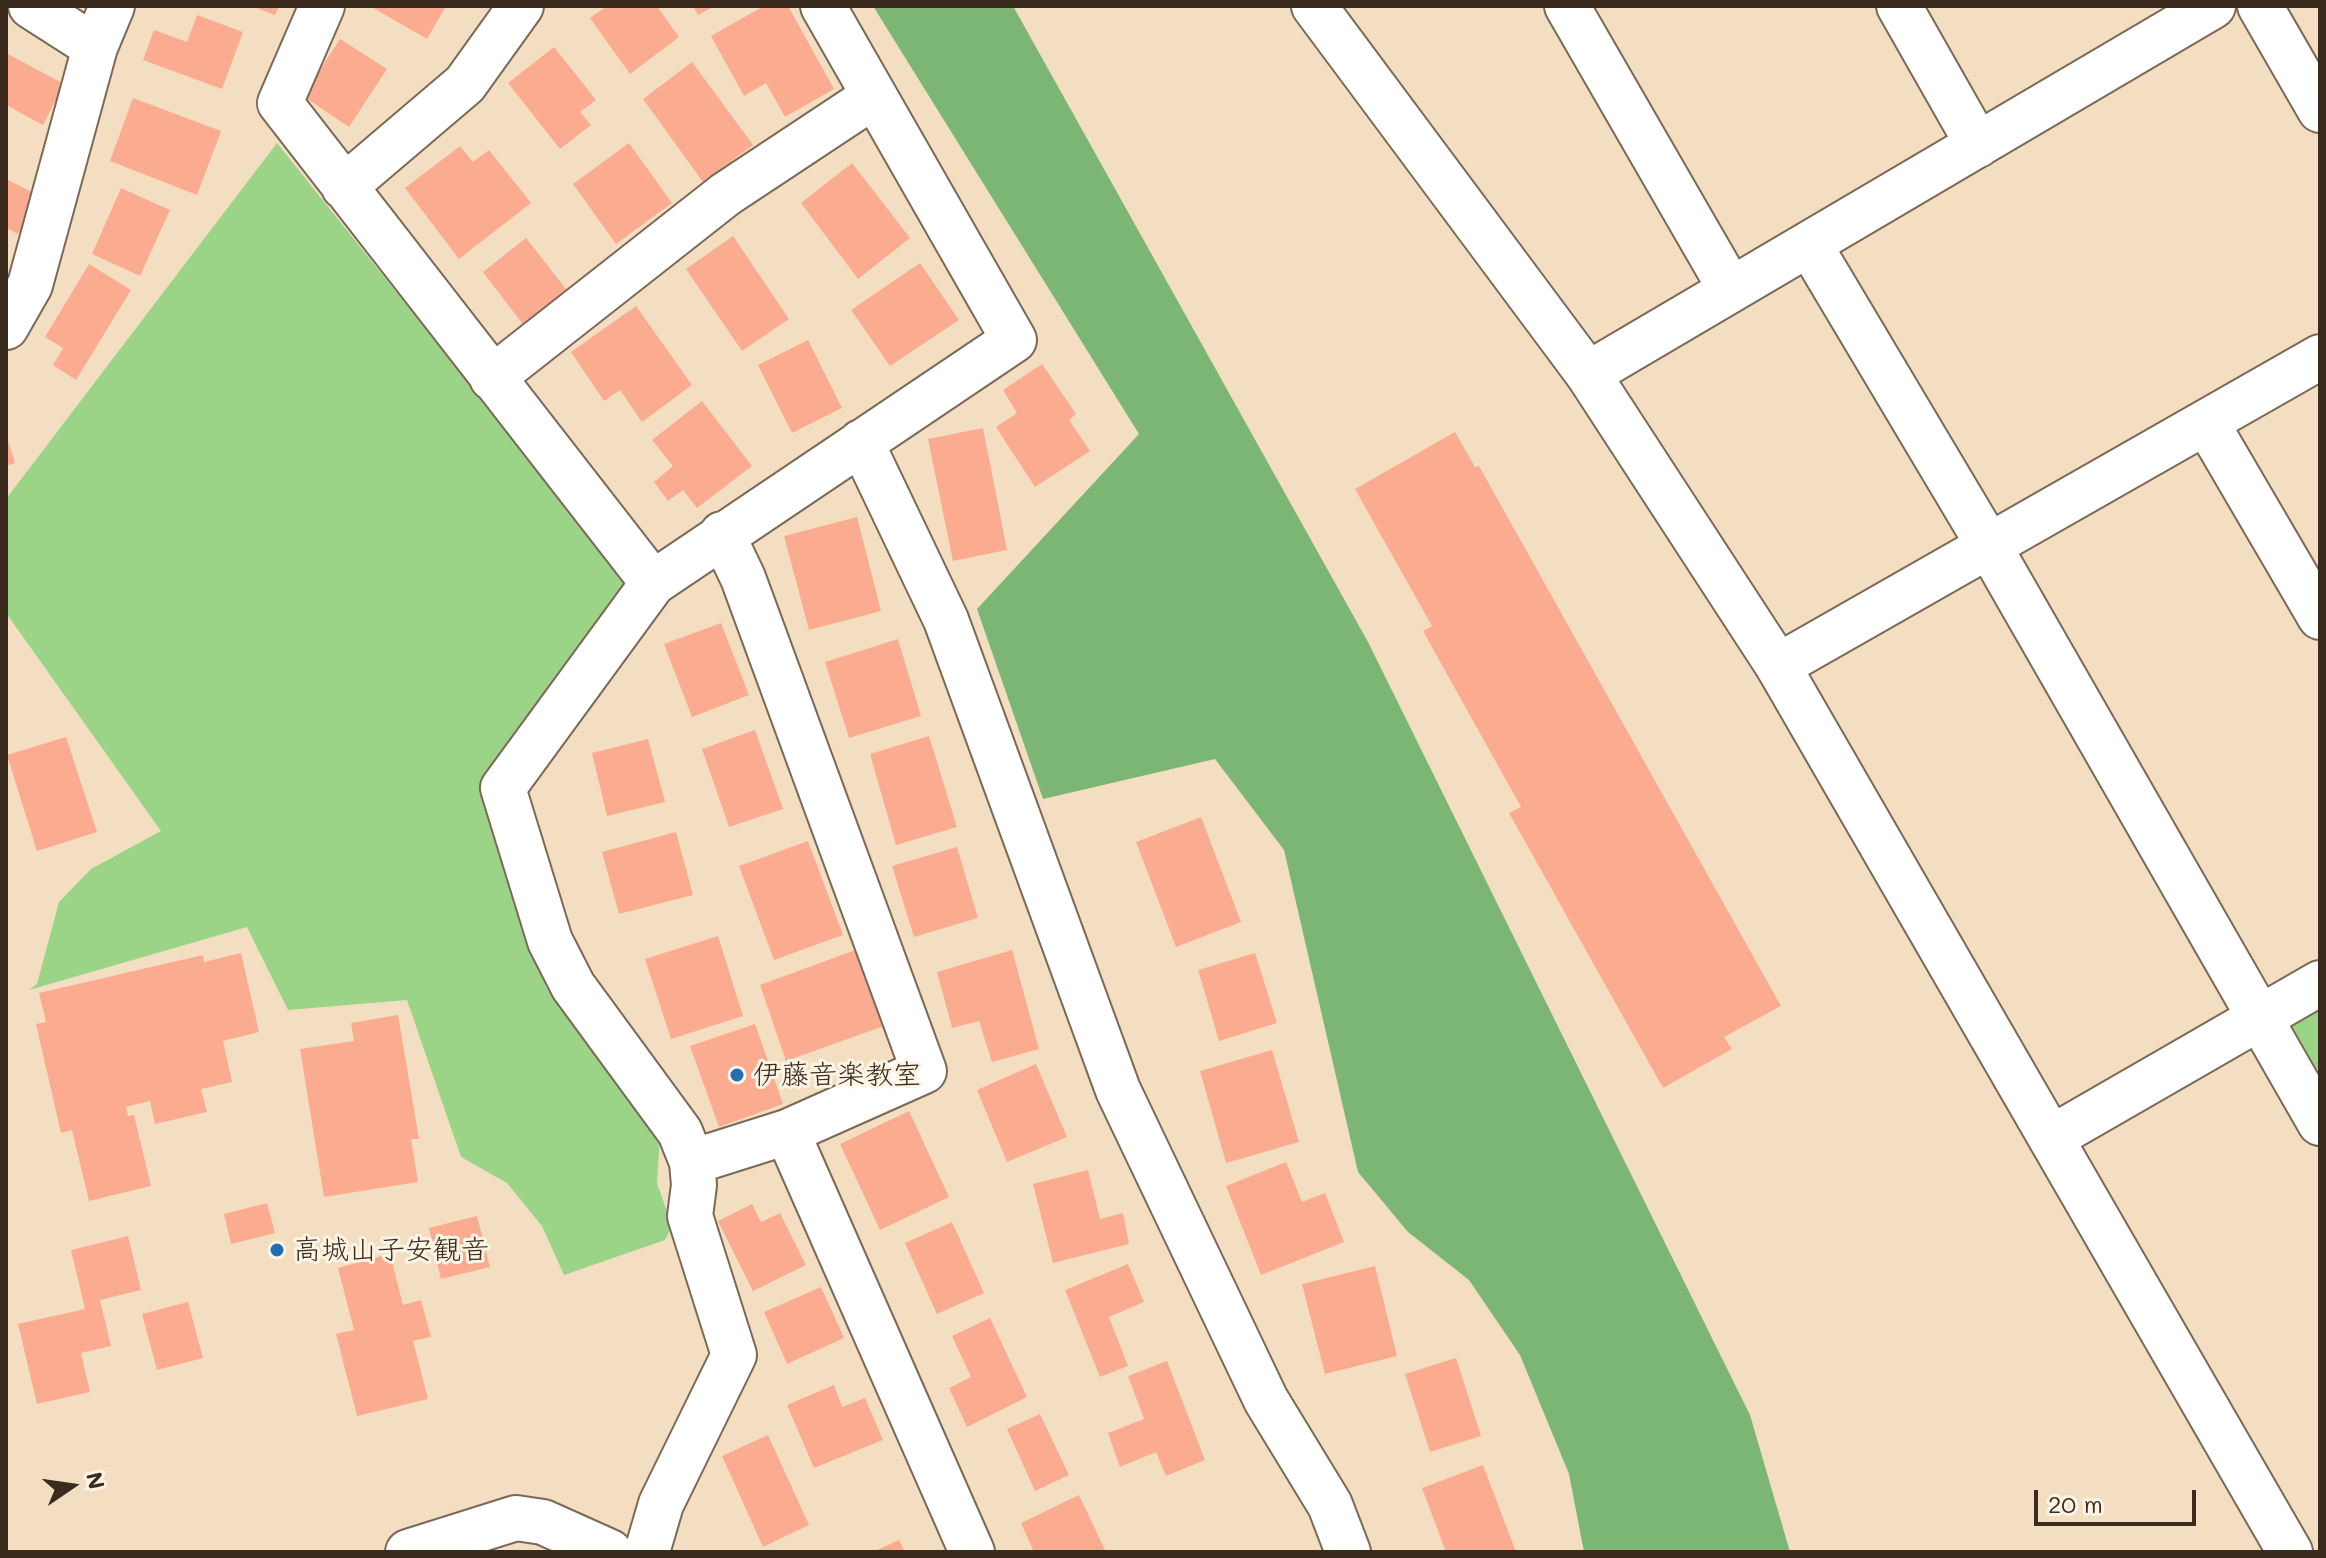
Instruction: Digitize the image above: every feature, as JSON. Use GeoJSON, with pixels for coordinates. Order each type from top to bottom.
{"type":"FeatureCollection","features":[{"type":"Feature","properties":{"kind":"street"},"geometry":{"type":"LineString","coordinates":[[31,6],[95,47]]}},
{"type":"Feature","properties":{"kind":"street"},"geometry":{"type":"LineString","coordinates":[[6,327],[30,285],[95,47],[112,6]]}},
{"type":"Feature","properties":{"kind":"street"},"geometry":{"type":"LineString","coordinates":[[322,6],[280,103],[653,583]]}},
{"type":"Feature","properties":{"kind":"street"},"geometry":{"type":"LineString","coordinates":[[344,187],[465,84],[521,6]]}},
{"type":"Feature","properties":{"kind":"street"},"geometry":{"type":"LineString","coordinates":[[647,1552],[661,1504],[734,1355],[690,1216],[694,1185],[692,1162],[680,1132],[573,986],[550,941],[503,788],[653,583],[1014,340],[823,6]]}},
{"type":"Feature","properties":{"kind":"street"},"geometry":{"type":"LineString","coordinates":[[1314,6],[1588,374],[1778,666],[2290,1552]]}},
{"type":"Feature","properties":{"kind":"street"},"geometry":{"type":"LineString","coordinates":[[1567,6],[1731,290]]}},
{"type":"Feature","properties":{"kind":"street"},"geometry":{"type":"LineString","coordinates":[[1899,6],[1978,145]]}},
{"type":"Feature","properties":{"kind":"street"},"geometry":{"type":"LineString","coordinates":[[1588,374],[2213,6]]}},
{"type":"Feature","properties":{"kind":"street"},"geometry":{"type":"LineString","coordinates":[[2260,6],[2320,110]]}},
{"type":"Feature","properties":{"kind":"street"},"geometry":{"type":"LineString","coordinates":[[492,378],[726,194],[874,96]]}},
{"type":"Feature","properties":{"kind":"street"},"geometry":{"type":"LineString","coordinates":[[1809,244],[1989,546],[2320,1123]]}},
{"type":"Feature","properties":{"kind":"street"},"geometry":{"type":"LineString","coordinates":[[1778,666],[2320,357]]}},
{"type":"Feature","properties":{"kind":"street"},"geometry":{"type":"LineString","coordinates":[[2206,422],[2320,617]]}},
{"type":"Feature","properties":{"kind":"street"},"geometry":{"type":"LineString","coordinates":[[861,442],[946,620],[1118,1090],[1266,1400],[1330,1505],[1348,1552]]}},
{"type":"Feature","properties":{"kind":"street"},"geometry":{"type":"LineString","coordinates":[[692,1162],[787,1132],[924,1071],[743,578],[722,534]]}},
{"type":"Feature","properties":{"kind":"street"},"geometry":{"type":"LineString","coordinates":[[2051,1138],[2320,983]]}},
{"type":"Feature","properties":{"kind":"street"},"geometry":{"type":"LineString","coordinates":[[787,1132],[972,1552]]}},
{"type":"Feature","properties":{"kind":"street"},"geometry":{"type":"LineString","coordinates":[[408,1552],[516,1518],[543,1522],[610,1552]]}},
{"type":"Feature","properties":{"kind":"green space"},"geometry":{"type":"Polygon","coordinates":[[[873,6],[1013,6],[1368,642],[1750,1415],[1790,1552],[1584,1552],[1569,1474],[1520,1355],[1469,1280],[1408,1232],[1358,1172],[1284,850],[1215,759],[1043,799],[977,609],[1139,434],[873,6]]]}},
{"type":"Feature","properties":{"kind":"green space"},"geometry":{"type":"Polygon","coordinates":[[[277,143],[632,587],[483,793],[546,987],[660,1136],[657,1183],[672,1226],[665,1240],[564,1275],[542,1226],[507,1183],[461,1157],[407,1000],[288,1010],[247,927],[29,990],[37,984],[59,902],[91,869],[161,831],[6,613],[6,499],[277,143]]]}},
{"type":"Feature","properties":{"kind":"green space"},"geometry":{"type":"Polygon","coordinates":[[[2320,1009],[2320,1092],[2284,1029],[2320,1009]]]}},
{"type":"Feature","properties":{"kind":"building"},"geometry":{"type":"Polygon","coordinates":[[[251,6],[279,6],[275,15],[251,6]]]}},
{"type":"Feature","properties":{"kind":"building"},"geometry":{"type":"Polygon","coordinates":[[[370,6],[446,6],[427,39],[370,6]]]}},
{"type":"Feature","properties":{"kind":"building"},"geometry":{"type":"Polygon","coordinates":[[[607,6],[657,6],[679,37],[630,74],[590,18],[607,6]]]}},
{"type":"Feature","properties":{"kind":"building"},"geometry":{"type":"Polygon","coordinates":[[[693,6],[715,6],[698,15],[693,6]]]}},
{"type":"Feature","properties":{"kind":"building"},"geometry":{"type":"Polygon","coordinates":[[[764,6],[788,6],[834,89],[785,117],[766,83],[744,96],[711,36],[764,6]]]}},
{"type":"Feature","properties":{"kind":"building"},"geometry":{"type":"Polygon","coordinates":[[[197,15],[243,32],[222,89],[143,60],[154,30],[187,42],[197,15]]]}},
{"type":"Feature","properties":{"kind":"building"},"geometry":{"type":"Polygon","coordinates":[[[340,39],[387,69],[349,127],[303,96],[340,39]]]}},
{"type":"Feature","properties":{"kind":"building"},"geometry":{"type":"Polygon","coordinates":[[[554,47],[596,100],[580,112],[591,125],[560,149],[508,83],[554,47]]]}},
{"type":"Feature","properties":{"kind":"building"},"geometry":{"type":"Polygon","coordinates":[[[6,53],[64,84],[43,125],[6,105],[6,53]]]}},
{"type":"Feature","properties":{"kind":"building"},"geometry":{"type":"Polygon","coordinates":[[[692,62],[753,145],[703,182],[643,99],[692,62]]]}},
{"type":"Feature","properties":{"kind":"building"},"geometry":{"type":"Polygon","coordinates":[[[133,98],[221,131],[197,195],[110,161],[133,98]]]}},
{"type":"Feature","properties":{"kind":"building"},"geometry":{"type":"Polygon","coordinates":[[[629,143],[672,203],[616,244],[573,184],[629,143]]]}},
{"type":"Feature","properties":{"kind":"building"},"geometry":{"type":"Polygon","coordinates":[[[460,146],[473,162],[489,150],[531,203],[459,259],[405,188],[460,146]]]}},
{"type":"Feature","properties":{"kind":"building"},"geometry":{"type":"Polygon","coordinates":[[[852,163],[910,238],[858,279],[801,203],[852,163]]]}},
{"type":"Feature","properties":{"kind":"building"},"geometry":{"type":"Polygon","coordinates":[[[6,179],[38,195],[18,234],[6,228],[6,179]]]}},
{"type":"Feature","properties":{"kind":"building"},"geometry":{"type":"Polygon","coordinates":[[[121,188],[170,210],[140,276],[92,254],[121,188]]]}},
{"type":"Feature","properties":{"kind":"building"},"geometry":{"type":"Polygon","coordinates":[[[733,236],[789,319],[742,351],[686,269],[733,236]]]}},
{"type":"Feature","properties":{"kind":"building"},"geometry":{"type":"Polygon","coordinates":[[[526,238],[569,293],[525,327],[483,272],[526,238]]]}},
{"type":"Feature","properties":{"kind":"building"},"geometry":{"type":"Polygon","coordinates":[[[920,263],[959,320],[890,366],[851,310],[920,263]]]}},
{"type":"Feature","properties":{"kind":"building"},"geometry":{"type":"Polygon","coordinates":[[[89,264],[131,290],[76,380],[53,365],[63,348],[45,337],[89,264]]]}},
{"type":"Feature","properties":{"kind":"building"},"geometry":{"type":"Polygon","coordinates":[[[636,306],[692,385],[642,422],[620,390],[604,401],[571,352],[636,306]]]}},
{"type":"Feature","properties":{"kind":"building"},"geometry":{"type":"Polygon","coordinates":[[[808,340],[842,408],[792,433],[758,365],[808,340]]]}},
{"type":"Feature","properties":{"kind":"building"},"geometry":{"type":"Polygon","coordinates":[[[1042,364],[1076,414],[1069,420],[1090,451],[1035,487],[996,427],[1017,413],[1003,390],[1042,364]]]}},
{"type":"Feature","properties":{"kind":"building"},"geometry":{"type":"Polygon","coordinates":[[[702,401],[752,466],[697,508],[683,490],[668,501],[654,482],[673,466],[652,440],[702,401]]]}},
{"type":"Feature","properties":{"kind":"building"},"geometry":{"type":"Polygon","coordinates":[[[983,428],[1007,550],[953,561],[928,439],[983,428]]]}},
{"type":"Feature","properties":{"kind":"building"},"geometry":{"type":"Polygon","coordinates":[[[1455,432],[1475,467],[1479,466],[1781,1006],[1724,1037],[1732,1049],[1663,1088],[1509,813],[1521,807],[1423,631],[1432,626],[1355,489],[1455,432]]]}},
{"type":"Feature","properties":{"kind":"building"},"geometry":{"type":"Polygon","coordinates":[[[6,434],[15,463],[6,466],[6,434]]]}},
{"type":"Feature","properties":{"kind":"building"},"geometry":{"type":"Polygon","coordinates":[[[857,517],[881,611],[809,630],[784,536],[857,517]]]}},
{"type":"Feature","properties":{"kind":"building"},"geometry":{"type":"Polygon","coordinates":[[[721,623],[749,695],[692,717],[664,644],[721,623]]]}},
{"type":"Feature","properties":{"kind":"building"},"geometry":{"type":"Polygon","coordinates":[[[898,639],[921,716],[849,738],[825,662],[898,639]]]}},
{"type":"Feature","properties":{"kind":"building"},"geometry":{"type":"Polygon","coordinates":[[[755,730],[783,809],[729,827],[702,749],[755,730]]]}},
{"type":"Feature","properties":{"kind":"building"},"geometry":{"type":"Polygon","coordinates":[[[929,736],[957,827],[896,845],[870,754],[929,736]]]}},
{"type":"Feature","properties":{"kind":"building"},"geometry":{"type":"Polygon","coordinates":[[[66,737],[97,832],[37,851],[7,755],[66,737]]]}},
{"type":"Feature","properties":{"kind":"building"},"geometry":{"type":"Polygon","coordinates":[[[648,739],[665,802],[607,816],[592,753],[648,739]]]}},
{"type":"Feature","properties":{"kind":"building"},"geometry":{"type":"Polygon","coordinates":[[[1201,817],[1241,922],[1176,947],[1136,842],[1201,817]]]}},
{"type":"Feature","properties":{"kind":"building"},"geometry":{"type":"Polygon","coordinates":[[[676,832],[693,895],[619,914],[602,852],[676,832]]]}},
{"type":"Feature","properties":{"kind":"building"},"geometry":{"type":"Polygon","coordinates":[[[808,841],[843,935],[774,960],[739,866],[808,841]]]}},
{"type":"Feature","properties":{"kind":"building"},"geometry":{"type":"Polygon","coordinates":[[[957,847],[978,918],[914,937],[892,866],[957,847]]]}},
{"type":"Feature","properties":{"kind":"building"},"geometry":{"type":"Polygon","coordinates":[[[718,936],[743,1016],[671,1039],[645,959],[718,936]]]}},
{"type":"Feature","properties":{"kind":"building"},"geometry":{"type":"Polygon","coordinates":[[[858,949],[884,1026],[786,1061],[760,985],[858,949]]]}},
{"type":"Feature","properties":{"kind":"building"},"geometry":{"type":"Polygon","coordinates":[[[1012,950],[1039,1049],[992,1062],[979,1021],[952,1028],[937,972],[1012,950]]]}},
{"type":"Feature","properties":{"kind":"building"},"geometry":{"type":"Polygon","coordinates":[[[241,953],[259,1032],[223,1041],[232,1082],[201,1089],[207,1112],[155,1124],[150,1101],[126,1107],[128,1116],[134,1115],[151,1186],[89,1201],[72,1130],[61,1133],[36,1024],[46,1022],[39,993],[203,955],[204,962],[241,953]]]}},
{"type":"Feature","properties":{"kind":"building"},"geometry":{"type":"Polygon","coordinates":[[[1255,953],[1277,1023],[1219,1041],[1198,970],[1255,953]]]}},
{"type":"Feature","properties":{"kind":"building"},"geometry":{"type":"Polygon","coordinates":[[[398,1015],[419,1139],[411,1139],[418,1182],[324,1197],[300,1049],[354,1041],[351,1023],[398,1015]]]}},
{"type":"Feature","properties":{"kind":"building","name":"伊藤音楽教室"},"geometry":{"type":"Polygon","coordinates":[[[755,1024],[783,1104],[719,1127],[690,1046],[755,1024]]]}},
{"type":"Feature","properties":{"kind":"building"},"geometry":{"type":"Polygon","coordinates":[[[1272,1050],[1299,1142],[1226,1163],[1200,1071],[1272,1050]]]}},
{"type":"Feature","properties":{"kind":"building"},"geometry":{"type":"Polygon","coordinates":[[[1036,1064],[1067,1137],[1007,1162],[977,1090],[1036,1064]]]}},
{"type":"Feature","properties":{"kind":"building"},"geometry":{"type":"Polygon","coordinates":[[[909,1111],[949,1197],[880,1230],[840,1144],[909,1111]]]}},
{"type":"Feature","properties":{"kind":"building"},"geometry":{"type":"Polygon","coordinates":[[[1286,1162],[1302,1202],[1325,1193],[1344,1242],[1261,1275],[1226,1186],[1286,1162]]]}},
{"type":"Feature","properties":{"kind":"building"},"geometry":{"type":"Polygon","coordinates":[[[1088,1170],[1100,1219],[1123,1213],[1129,1244],[1053,1263],[1033,1184],[1088,1170]]]}},
{"type":"Feature","properties":{"kind":"building"},"geometry":{"type":"Polygon","coordinates":[[[267,1203],[275,1233],[231,1244],[224,1214],[267,1203]]]}},
{"type":"Feature","properties":{"kind":"building"},"geometry":{"type":"Polygon","coordinates":[[[752,1204],[761,1222],[780,1213],[806,1265],[753,1291],[718,1221],[752,1204]]]}},
{"type":"Feature","properties":{"kind":"building"},"geometry":{"type":"Polygon","coordinates":[[[477,1216],[490,1267],[441,1279],[429,1228],[477,1216]]]}},
{"type":"Feature","properties":{"kind":"building"},"geometry":{"type":"Polygon","coordinates":[[[952,1222],[984,1293],[937,1314],[905,1243],[952,1222]]]}},
{"type":"Feature","properties":{"kind":"building"},"geometry":{"type":"Polygon","coordinates":[[[128,1236],[141,1290],[100,1300],[111,1346],[81,1353],[90,1392],[37,1404],[18,1324],[85,1309],[71,1250],[128,1236]]]}},
{"type":"Feature","properties":{"kind":"building"},"geometry":{"type":"Polygon","coordinates":[[[390,1254],[403,1305],[421,1300],[431,1337],[413,1341],[428,1399],[357,1416],[336,1334],[354,1330],[338,1268],[390,1254]]]}},
{"type":"Feature","properties":{"kind":"building"},"geometry":{"type":"Polygon","coordinates":[[[1128,1264],[1144,1302],[1109,1317],[1128,1366],[1100,1377],[1065,1290],[1128,1264]]]}},
{"type":"Feature","properties":{"kind":"building"},"geometry":{"type":"Polygon","coordinates":[[[1375,1266],[1397,1356],[1325,1374],[1302,1284],[1375,1266]]]}},
{"type":"Feature","properties":{"kind":"building"},"geometry":{"type":"Polygon","coordinates":[[[821,1287],[844,1338],[787,1364],[764,1312],[821,1287]]]}},
{"type":"Feature","properties":{"kind":"building"},"geometry":{"type":"Polygon","coordinates":[[[188,1302],[203,1358],[157,1370],[142,1314],[188,1302]]]}},
{"type":"Feature","properties":{"kind":"building"},"geometry":{"type":"Polygon","coordinates":[[[990,1318],[1027,1397],[967,1427],[949,1388],[971,1377],[952,1336],[990,1318]]]}},
{"type":"Feature","properties":{"kind":"building"},"geometry":{"type":"Polygon","coordinates":[[[1456,1358],[1481,1436],[1430,1452],[1405,1374],[1456,1358]]]}},
{"type":"Feature","properties":{"kind":"building"},"geometry":{"type":"Polygon","coordinates":[[[1167,1361],[1205,1460],[1166,1476],[1156,1452],[1120,1467],[1108,1433],[1144,1419],[1128,1376],[1167,1361]]]}},
{"type":"Feature","properties":{"kind":"building"},"geometry":{"type":"Polygon","coordinates":[[[834,1385],[842,1407],[865,1398],[883,1440],[814,1468],[787,1405],[834,1385]]]}},
{"type":"Feature","properties":{"kind":"building"},"geometry":{"type":"Polygon","coordinates":[[[1040,1414],[1069,1475],[1035,1491],[1007,1429],[1040,1414]]]}},
{"type":"Feature","properties":{"kind":"building"},"geometry":{"type":"Polygon","coordinates":[[[768,1435],[809,1525],[763,1547],[722,1456],[768,1435]]]}},
{"type":"Feature","properties":{"kind":"building"},"geometry":{"type":"Polygon","coordinates":[[[1483,1465],[1516,1552],[1446,1552],[1422,1488],[1483,1465]]]}},
{"type":"Feature","properties":{"kind":"building"},"geometry":{"type":"Polygon","coordinates":[[[1079,1495],[1106,1552],[1034,1552],[1021,1523],[1079,1495]]]}},
{"type":"Feature","properties":{"kind":"building"},"geometry":{"type":"Polygon","coordinates":[[[899,1540],[905,1552],[873,1552],[899,1540]]]}},
{"type":"Feature","properties":{"kind":"place","name":"伊藤音楽教室"},"geometry":{"type":"Point","coordinates":[737,1075]}},
{"type":"Feature","properties":{"kind":"place","name":"高城山子安観音"},"geometry":{"type":"Point","coordinates":[277,1250]}}]}
